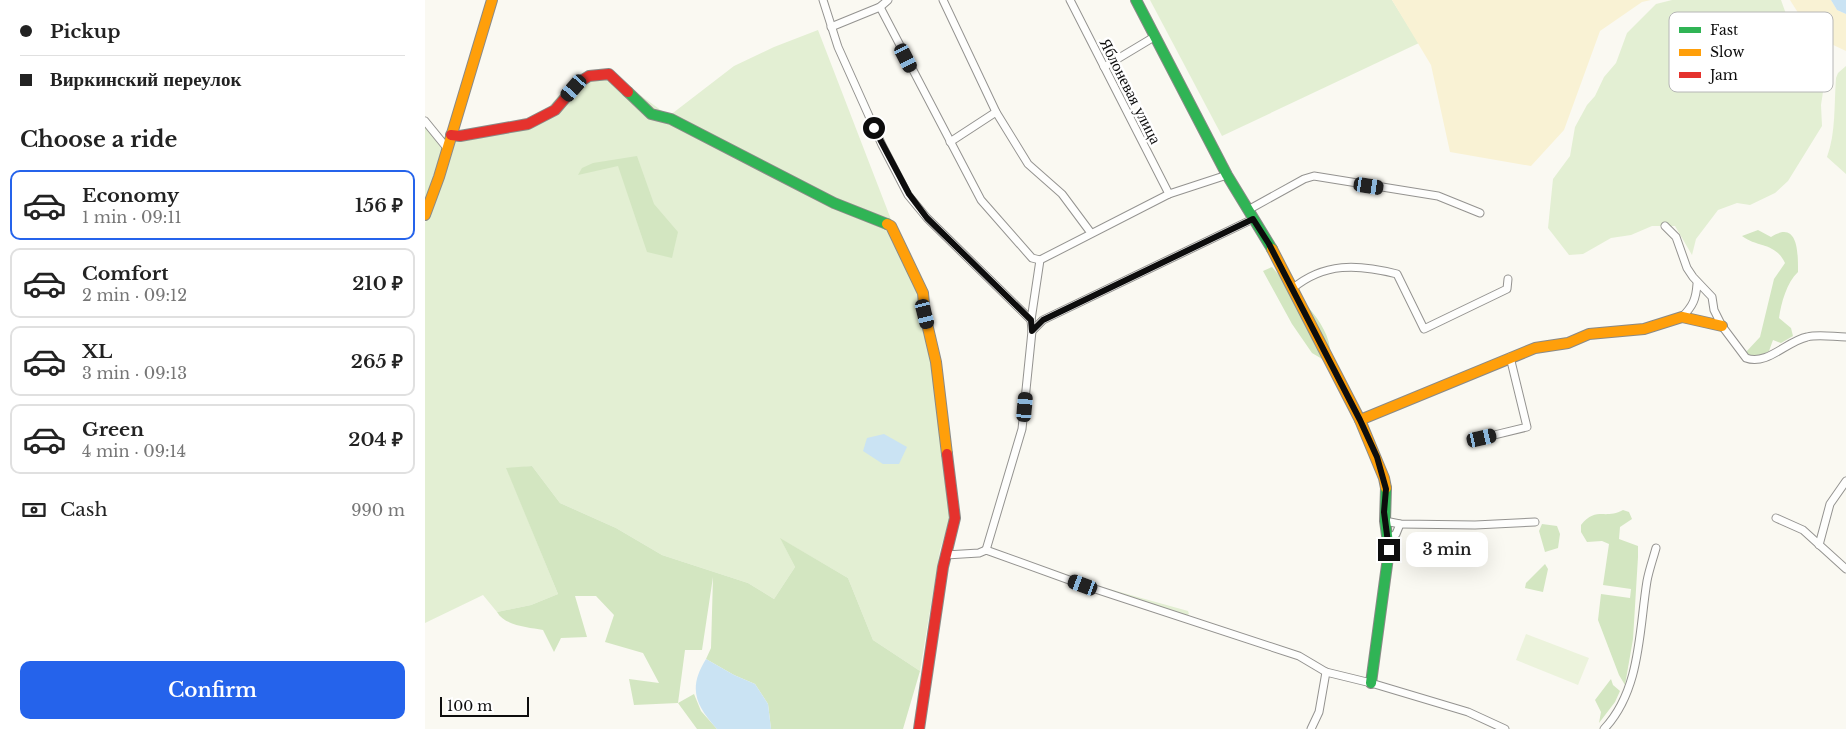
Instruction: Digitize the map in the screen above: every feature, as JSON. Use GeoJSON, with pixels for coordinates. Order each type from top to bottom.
{"type":"FeatureCollection","features":[{"type":"Feature","properties":{"kind":"street"},"geometry":{"type":"LineString","coordinates":[[425,215],[439,177],[492,0]]}},
{"type":"Feature","properties":{"kind":"street"},"geometry":{"type":"LineString","coordinates":[[823,0],[838,47],[882,145],[909,194],[927,218],[1031,320]]}},
{"type":"Feature","properties":{"kind":"street"},"geometry":{"type":"LineString","coordinates":[[831,27],[880,7],[887,0]]}},
{"type":"Feature","properties":{"kind":"street"},"geometry":{"type":"LineString","coordinates":[[943,0],[996,112],[1028,164],[1062,194],[1091,233]]}},
{"type":"Feature","properties":{"kind":"street","name":"Яблоневая улица"},"geometry":{"type":"LineString","coordinates":[[1070,0],[1169,194]]}},
{"type":"Feature","properties":{"kind":"street"},"geometry":{"type":"LineString","coordinates":[[1136,0],[1227,175],[1269,244],[1360,420],[1384,478],[1386,489],[1385,521],[1388,539],[1388,568],[1371,683]]}},
{"type":"Feature","properties":{"kind":"street"},"geometry":{"type":"LineString","coordinates":[[880,7],[981,200],[1032,258],[1040,260],[1169,194],[1227,175]]}},
{"type":"Feature","properties":{"kind":"street"},"geometry":{"type":"LineString","coordinates":[[1104,67],[1154,37]]}},
{"type":"Feature","properties":{"kind":"street"},"geometry":{"type":"LineString","coordinates":[[451,135],[461,136],[528,124],[555,110],[579,83],[589,76],[609,74],[651,114],[671,120],[785,180],[834,203],[891,226],[923,292],[936,362],[955,518],[946,555],[919,729]]}},
{"type":"Feature","properties":{"kind":"street"},"geometry":{"type":"LineString","coordinates":[[950,142],[996,112]]}},
{"type":"Feature","properties":{"kind":"street"},"geometry":{"type":"LineString","coordinates":[[425,121],[447,148]]}},
{"type":"Feature","properties":{"kind":"street"},"geometry":{"type":"LineString","coordinates":[[1032,331],[1043,320],[1251,215],[1304,180],[1314,176],[1438,196],[1480,213]]}},
{"type":"Feature","properties":{"kind":"street"},"geometry":{"type":"LineString","coordinates":[[1665,226],[1676,238],[1687,268],[1697,284],[1705,288],[1712,297],[1714,310],[1722,326],[1746,358],[1752,360],[1766,358],[1807,337],[1846,338]]}},
{"type":"Feature","properties":{"kind":"street"},"geometry":{"type":"LineString","coordinates":[[986,550],[1022,429],[1032,331],[1031,320],[1040,260]]}},
{"type":"Feature","properties":{"kind":"street"},"geometry":{"type":"LineString","coordinates":[[1292,289],[1307,276],[1346,266],[1376,269],[1397,274],[1424,329],[1507,289],[1507,279]]}},
{"type":"Feature","properties":{"kind":"street"},"geometry":{"type":"LineString","coordinates":[[1360,420],[1535,348],[1568,343],[1589,334],[1644,329],[1682,317],[1692,308],[1696,298],[1697,284]]}},
{"type":"Feature","properties":{"kind":"street"},"geometry":{"type":"LineString","coordinates":[[1682,317],[1722,326]]}},
{"type":"Feature","properties":{"kind":"street"},"geometry":{"type":"LineString","coordinates":[[1482,438],[1527,427],[1510,357]]}},
{"type":"Feature","properties":{"kind":"street"},"geometry":{"type":"LineString","coordinates":[[1819,545],[1830,504],[1846,481]]}},
{"type":"Feature","properties":{"kind":"street"},"geometry":{"type":"LineString","coordinates":[[1776,518],[1803,530],[1846,569]]}},
{"type":"Feature","properties":{"kind":"street"},"geometry":{"type":"LineString","coordinates":[[1385,521],[1400,524],[1475,525],[1535,522]]}},
{"type":"Feature","properties":{"kind":"street"},"geometry":{"type":"LineString","coordinates":[[1388,539],[1395,534],[1400,524]]}},
{"type":"Feature","properties":{"kind":"street"},"geometry":{"type":"LineString","coordinates":[[1604,729],[1622,704],[1634,670],[1648,579],[1657,548]]}},
{"type":"Feature","properties":{"kind":"street"},"geometry":{"type":"LineString","coordinates":[[946,555],[979,553],[986,550],[1083,585],[1299,656],[1327,672],[1468,712],[1505,729]]}},
{"type":"Feature","properties":{"kind":"street"},"geometry":{"type":"LineString","coordinates":[[1311,729],[1319,712],[1327,672]]}},
{"type":"Feature","properties":{"kind":"green space"},"geometry":{"type":"Polygon","coordinates":[[[1150,0],[1392,0],[1419,43],[1222,136],[1150,0]]]}},
{"type":"Feature","properties":{"kind":"green space"},"geometry":{"type":"Polygon","coordinates":[[[1672,0],[1781,0],[1786,12],[1669,12],[1669,92],[1823,92],[1821,105],[1822,126],[1788,181],[1775,193],[1750,205],[1737,203],[1718,210],[1696,239],[1692,255],[1675,226],[1652,226],[1631,235],[1611,238],[1583,254],[1569,255],[1548,228],[1553,179],[1570,156],[1575,127],[1587,105],[1595,96],[1604,77],[1616,63],[1627,33],[1656,4],[1672,0]]]}},
{"type":"Feature","properties":{"kind":"green space"},"geometry":{"type":"Polygon","coordinates":[[[818,30],[924,305],[950,518],[940,550],[920,671],[873,640],[848,578],[781,539],[795,567],[774,599],[748,583],[662,555],[616,528],[560,503],[532,466],[507,469],[558,594],[531,605],[497,612],[483,595],[425,623],[425,223],[443,177],[452,142],[538,119],[575,77],[611,74],[669,116],[734,66],[774,47],[818,30]]]}},
{"type":"Feature","properties":{"kind":"green space"},"geometry":{"type":"Polygon","coordinates":[[[1846,66],[1846,174],[1827,157],[1833,128],[1836,78],[1838,73],[1846,66]]]}},
{"type":"Feature","properties":{"kind":"green space"},"geometry":{"type":"Polygon","coordinates":[[[425,123],[445,154],[425,202],[425,123]]]}},
{"type":"Feature","properties":{"kind":"green space"},"geometry":{"type":"Polygon","coordinates":[[[637,156],[654,204],[678,232],[672,258],[647,252],[618,166],[578,175],[582,168],[593,163],[637,156]]]}},
{"type":"Feature","properties":{"kind":"green space"},"geometry":{"type":"Polygon","coordinates":[[[1758,230],[1771,237],[1787,232],[1795,241],[1798,272],[1785,293],[1779,318],[1791,328],[1793,336],[1781,343],[1773,340],[1769,351],[1762,355],[1748,355],[1746,352],[1760,337],[1774,279],[1785,263],[1781,256],[1771,248],[1742,236],[1758,230]]]}},
{"type":"Feature","properties":{"kind":"green space"},"geometry":{"type":"Polygon","coordinates":[[[1272,267],[1312,311],[1321,324],[1330,350],[1329,363],[1312,353],[1292,324],[1263,271],[1272,267]]]}},
{"type":"Feature","properties":{"kind":"green space"},"geometry":{"type":"Polygon","coordinates":[[[532,466],[560,503],[616,528],[662,555],[748,583],[774,599],[795,567],[780,538],[848,578],[873,640],[920,671],[903,729],[771,729],[768,704],[755,684],[734,675],[706,659],[711,648],[713,577],[702,650],[685,650],[678,703],[634,705],[629,679],[659,683],[643,653],[605,642],[614,615],[596,596],[575,596],[587,637],[561,638],[554,652],[543,630],[517,625],[505,620],[497,612],[531,605],[558,594],[506,468],[532,466]]]}},
{"type":"Feature","properties":{"kind":"green space"},"geometry":{"type":"Polygon","coordinates":[[[1623,510],[1629,512],[1632,519],[1620,527],[1619,539],[1638,546],[1633,639],[1625,685],[1619,675],[1598,620],[1601,594],[1630,598],[1631,589],[1603,585],[1609,544],[1602,541],[1587,542],[1581,532],[1581,525],[1591,516],[1617,513],[1623,510]]]}},
{"type":"Feature","properties":{"kind":"green space"},"geometry":{"type":"Polygon","coordinates":[[[1542,524],[1557,526],[1560,534],[1558,548],[1545,552],[1539,531],[1542,524]]]}},
{"type":"Feature","properties":{"kind":"green space"},"geometry":{"type":"Polygon","coordinates":[[[1545,564],[1548,569],[1543,592],[1525,588],[1526,583],[1545,564]]]}},
{"type":"Feature","properties":{"kind":"green space"},"geometry":{"type":"Polygon","coordinates":[[[1109,589],[1188,611],[1189,614],[1186,616],[1109,592],[1109,589]]]}},
{"type":"Feature","properties":{"kind":"green space"},"geometry":{"type":"Polygon","coordinates":[[[1526,634],[1589,658],[1578,685],[1516,660],[1526,634]]]}},
{"type":"Feature","properties":{"kind":"green space"},"geometry":{"type":"Polygon","coordinates":[[[1611,679],[1613,685],[1620,691],[1615,702],[1599,723],[1601,712],[1595,700],[1611,679]]]}},
{"type":"Feature","properties":{"kind":"green space"},"geometry":{"type":"Polygon","coordinates":[[[694,694],[701,711],[717,729],[697,729],[678,703],[694,694]]]}},
{"type":"Feature","properties":{"kind":"sand"},"geometry":{"type":"Polygon","coordinates":[[[1392,0],[1651,0],[1642,2],[1600,31],[1564,130],[1531,166],[1450,152],[1431,65],[1392,0]]]}},
{"type":"Feature","properties":{"kind":"sand"},"geometry":{"type":"Polygon","coordinates":[[[1790,0],[1831,0],[1837,10],[1846,14],[1846,51],[1833,45],[1833,12],[1798,12],[1790,0]]]}},
{"type":"Feature","properties":{"kind":"water"},"geometry":{"type":"Polygon","coordinates":[[[1831,0],[1846,0],[1846,14],[1837,10],[1831,0]]]}},
{"type":"Feature","properties":{"kind":"water"},"geometry":{"type":"Polygon","coordinates":[[[884,434],[907,447],[899,464],[883,464],[863,451],[867,438],[884,434]]]}},
{"type":"Feature","properties":{"kind":"water"},"geometry":{"type":"Polygon","coordinates":[[[706,659],[734,675],[755,684],[768,704],[771,729],[717,729],[703,712],[697,696],[697,679],[706,659]]]}},
{"type":"Feature","properties":{"kind":"traffic: fast"},"geometry":{"type":"LineString","coordinates":[[1136,0],[1227,175],[1272,249]]}},
{"type":"Feature","properties":{"kind":"traffic: fast"},"geometry":{"type":"LineString","coordinates":[[628,92],[651,114],[671,119],[834,203],[887,224]]}},
{"type":"Feature","properties":{"kind":"traffic: fast"},"geometry":{"type":"LineString","coordinates":[[1371,683],[1389,550],[1385,521],[1386,488]]}},
{"type":"Feature","properties":{"kind":"traffic: slow"},"geometry":{"type":"LineString","coordinates":[[425,215],[439,177],[492,0]]}},
{"type":"Feature","properties":{"kind":"traffic: slow"},"geometry":{"type":"LineString","coordinates":[[887,224],[891,226],[923,293],[925,315],[936,362],[947,454]]}},
{"type":"Feature","properties":{"kind":"traffic: slow"},"geometry":{"type":"LineString","coordinates":[[1272,249],[1360,420],[1384,478],[1386,488]]}},
{"type":"Feature","properties":{"kind":"traffic: slow"},"geometry":{"type":"LineString","coordinates":[[1360,420],[1535,348],[1568,343],[1589,334],[1644,329],[1682,317],[1722,326]]}},
{"type":"Feature","properties":{"kind":"traffic: jam"},"geometry":{"type":"LineString","coordinates":[[451,135],[460,136],[528,124],[555,110],[578,83],[589,76],[609,74],[628,92]]}},
{"type":"Feature","properties":{"kind":"traffic: jam"},"geometry":{"type":"LineString","coordinates":[[919,729],[943,567],[955,518],[947,454]]}},
{"type":"Feature","properties":{"kind":"route"},"geometry":{"type":"LineString","coordinates":[[874,128],[894,169],[909,194],[927,218],[1031,320],[1032,331],[1043,320],[1253,219],[1269,244],[1360,420],[1377,457],[1386,489],[1384,512],[1389,550]]}}]}
